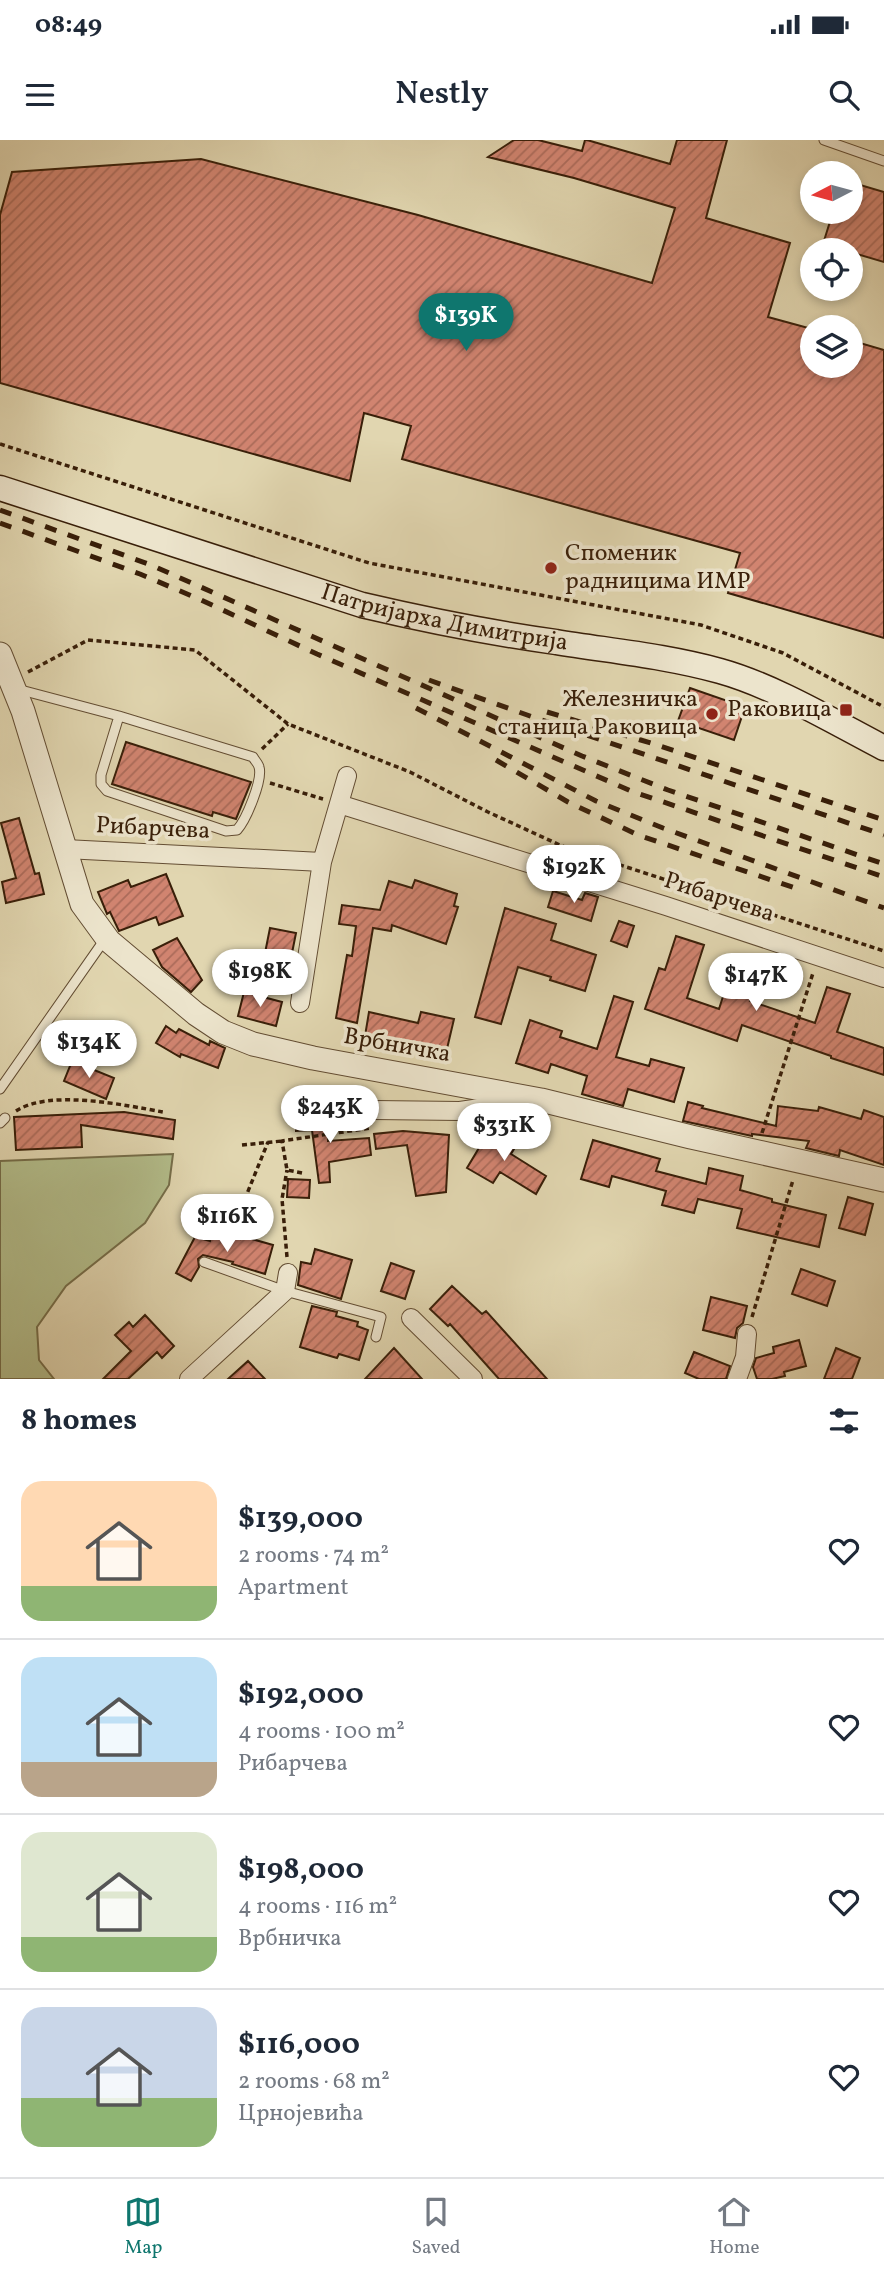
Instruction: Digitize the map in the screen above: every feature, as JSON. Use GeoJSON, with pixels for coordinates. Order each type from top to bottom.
{"type":"FeatureCollection","features":[{"type":"Feature","properties":{"kind":"main road","name":"Патријарха Димитрија"},"geometry":{"type":"LineString","coordinates":[[0,488],[362,605],[417,618],[668,659],[720,671],[778,694],[884,748]]}},
{"type":"Feature","properties":{"kind":"street","name":"Врбничка"},"geometry":{"type":"LineString","coordinates":[[0,654],[13,684],[82,904],[106,938],[196,1014],[223,1032],[235,1038],[313,1058],[524,1097],[884,1180]]}},
{"type":"Feature","properties":{"kind":"street"},"geometry":{"type":"LineString","coordinates":[[300,1003],[322,862],[347,776]]}},
{"type":"Feature","properties":{"kind":"street","name":"Рибарчева"},"geometry":{"type":"LineString","coordinates":[[339,804],[819,955],[884,978]]}},
{"type":"Feature","properties":{"kind":"street","name":"Рибарчева"},"geometry":{"type":"LineString","coordinates":[[65,849],[322,862]]}},
{"type":"Feature","properties":{"kind":"street"},"geometry":{"type":"LineString","coordinates":[[374,1110],[460,1111],[494,1106],[524,1097]]}},
{"type":"Feature","properties":{"kind":"street"},"geometry":{"type":"LineString","coordinates":[[190,1379],[286,1282]]}},
{"type":"Feature","properties":{"kind":"street"},"geometry":{"type":"LineString","coordinates":[[411,1318],[473,1379]]}},
{"type":"Feature","properties":{"kind":"street"},"geometry":{"type":"LineString","coordinates":[[737,1379],[745,1357],[747,1334]]}},
{"type":"Feature","properties":{"kind":"lane"},"geometry":{"type":"LineString","coordinates":[[824,140],[884,161]]}},
{"type":"Feature","properties":{"kind":"lane"},"geometry":{"type":"LineString","coordinates":[[13,684],[119,716],[253,757],[259,768],[258,780],[244,822],[237,830],[226,831],[107,791],[102,785],[101,775],[119,716]]}},
{"type":"Feature","properties":{"kind":"lane"},"geometry":{"type":"LineString","coordinates":[[0,1088],[106,938]]}},
{"type":"Feature","properties":{"kind":"lane"},"geometry":{"type":"LineString","coordinates":[[204,1262],[286,1282],[381,1317],[376,1338]]}},
{"type":"Feature","properties":{"kind":"path"},"geometry":{"type":"LineString","coordinates":[[0,444],[369,563],[701,625],[783,653],[884,707]]}},
{"type":"Feature","properties":{"kind":"path"},"geometry":{"type":"LineString","coordinates":[[13,684],[88,640],[195,650],[288,724],[410,772],[562,846],[884,951]]}},
{"type":"Feature","properties":{"kind":"path"},"geometry":{"type":"LineString","coordinates":[[253,757],[288,724]]}},
{"type":"Feature","properties":{"kind":"path"},"geometry":{"type":"LineString","coordinates":[[258,780],[339,804]]}},
{"type":"Feature","properties":{"kind":"path"},"geometry":{"type":"LineString","coordinates":[[757,1152],[819,955]]}},
{"type":"Feature","properties":{"kind":"path"},"geometry":{"type":"LineString","coordinates":[[3,1120],[23,1106],[74,1099],[163,1112]]}},
{"type":"Feature","properties":{"kind":"path"},"geometry":{"type":"LineString","coordinates":[[242,1145],[370,1128],[397,1110]]}},
{"type":"Feature","properties":{"kind":"path"},"geometry":{"type":"LineString","coordinates":[[282,1141],[287,1170],[282,1199],[286,1282]]}},
{"type":"Feature","properties":{"kind":"path"},"geometry":{"type":"LineString","coordinates":[[237,1224],[268,1142]]}},
{"type":"Feature","properties":{"kind":"path"},"geometry":{"type":"LineString","coordinates":[[287,1170],[303,1173]]}},
{"type":"Feature","properties":{"kind":"path"},"geometry":{"type":"LineString","coordinates":[[747,1334],[789,1193]]}},
{"type":"Feature","properties":{"kind":"green space"},"geometry":{"type":"Polygon","coordinates":[[[173,1154],[169,1185],[145,1223],[66,1286],[37,1327],[39,1360],[54,1379],[0,1379],[0,1161],[173,1154]]]}},
{"type":"Feature","properties":{"kind":"building"},"geometry":{"type":"Polygon","coordinates":[[[514,140],[538,140],[582,151],[587,140],[670,164],[677,140],[727,140],[706,218],[790,243],[768,317],[800,326],[800,378],[863,378],[863,344],[884,350],[884,638],[728,593],[740,553],[402,459],[411,426],[364,413],[350,481],[0,383],[0,215],[12,172],[201,159],[418,215],[652,283],[675,208],[574,178],[488,157],[514,140]]]}},
{"type":"Feature","properties":{"kind":"building"},"geometry":{"type":"Polygon","coordinates":[[[863,186],[884,192],[884,262],[863,256],[863,238],[825,238],[829,224],[863,224],[863,186]]]}},
{"type":"Feature","properties":{"kind":"building","name":"Железничка станица Раковица"},"geometry":{"type":"Polygon","coordinates":[[[690,688],[745,707],[734,740],[678,721],[690,688]]]}},
{"type":"Feature","properties":{"kind":"building"},"geometry":{"type":"Polygon","coordinates":[[[126,742],[251,782],[236,819],[213,812],[212,816],[112,784],[126,742]]]}},
{"type":"Feature","properties":{"kind":"building"},"geometry":{"type":"Polygon","coordinates":[[[19,818],[35,874],[39,873],[44,894],[6,903],[2,882],[16,878],[1,823],[19,818]]]}},
{"type":"Feature","properties":{"kind":"building"},"geometry":{"type":"Polygon","coordinates":[[[166,874],[183,916],[159,925],[156,917],[119,931],[110,912],[107,914],[98,892],[128,880],[131,887],[166,874]]]}},
{"type":"Feature","properties":{"kind":"building"},"geometry":{"type":"Polygon","coordinates":[[[415,880],[457,894],[454,906],[458,907],[446,944],[392,925],[391,931],[373,928],[357,1023],[336,1018],[347,955],[352,956],[356,926],[339,924],[342,905],[380,910],[389,881],[412,888],[415,880]]]}},
{"type":"Feature","properties":{"kind":"building"},"geometry":{"type":"Polygon","coordinates":[[[553,891],[582,900],[585,893],[598,897],[591,921],[548,907],[553,891]]]}},
{"type":"Feature","properties":{"kind":"building"},"geometry":{"type":"Polygon","coordinates":[[[505,908],[556,924],[551,940],[596,955],[585,991],[518,967],[501,1024],[475,1017],[505,908]]]}},
{"type":"Feature","properties":{"kind":"building"},"geometry":{"type":"Polygon","coordinates":[[[619,921],[634,926],[627,947],[611,941],[619,921]]]}},
{"type":"Feature","properties":{"kind":"building"},"geometry":{"type":"Polygon","coordinates":[[[270,928],[296,933],[291,958],[265,953],[270,928]]]}},
{"type":"Feature","properties":{"kind":"building"},"geometry":{"type":"Polygon","coordinates":[[[676,936],[704,945],[687,998],[719,1009],[727,984],[753,993],[750,1001],[815,1023],[827,987],[850,994],[837,1032],[884,1048],[884,1075],[742,1025],[737,1041],[645,1009],[659,968],[665,970],[676,936]]]}},
{"type":"Feature","properties":{"kind":"building"},"geometry":{"type":"Polygon","coordinates":[[[177,938],[202,980],[191,992],[162,967],[153,950],[177,938]]]}},
{"type":"Feature","properties":{"kind":"building"},"geometry":{"type":"Polygon","coordinates":[[[244,992],[282,1002],[276,1026],[238,1016],[244,992]]]}},
{"type":"Feature","properties":{"kind":"building"},"geometry":{"type":"Polygon","coordinates":[[[614,996],[633,1002],[616,1057],[649,1066],[651,1059],[684,1068],[674,1102],[628,1089],[623,1106],[582,1094],[587,1076],[551,1064],[548,1073],[516,1063],[530,1020],[562,1031],[560,1037],[597,1049],[614,996]]]}},
{"type":"Feature","properties":{"kind":"building"},"geometry":{"type":"Polygon","coordinates":[[[369,1012],[418,1023],[421,1012],[454,1019],[446,1053],[394,1041],[392,1048],[364,1042],[369,1012]]]}},
{"type":"Feature","properties":{"kind":"building"},"geometry":{"type":"Polygon","coordinates":[[[166,1026],[176,1033],[179,1029],[209,1045],[210,1041],[225,1048],[218,1068],[181,1054],[180,1057],[156,1043],[166,1026]]]}},
{"type":"Feature","properties":{"kind":"building"},"geometry":{"type":"Polygon","coordinates":[[[72,1061],[114,1078],[106,1099],[64,1081],[72,1061]]]}},
{"type":"Feature","properties":{"kind":"building"},"geometry":{"type":"Polygon","coordinates":[[[688,1102],[703,1106],[702,1108],[776,1126],[778,1106],[818,1111],[819,1107],[861,1119],[864,1110],[884,1117],[884,1165],[840,1150],[839,1156],[806,1148],[809,1141],[752,1136],[683,1121],[688,1102]]]}},
{"type":"Feature","properties":{"kind":"building"},"geometry":{"type":"Polygon","coordinates":[[[124,1112],[175,1120],[173,1139],[81,1125],[82,1147],[16,1150],[14,1117],[124,1112]]]}},
{"type":"Feature","properties":{"kind":"building"},"geometry":{"type":"Polygon","coordinates":[[[327,1115],[328,1141],[369,1138],[371,1155],[329,1162],[330,1182],[319,1183],[312,1130],[296,1131],[296,1116],[327,1115]]]}},
{"type":"Feature","properties":{"kind":"building"},"geometry":{"type":"Polygon","coordinates":[[[491,1128],[517,1144],[511,1154],[546,1176],[536,1194],[500,1172],[493,1183],[467,1168],[491,1128]]]}},
{"type":"Feature","properties":{"kind":"building"},"geometry":{"type":"Polygon","coordinates":[[[403,1131],[449,1135],[446,1192],[416,1196],[407,1145],[376,1149],[374,1134],[403,1131]]]}},
{"type":"Feature","properties":{"kind":"building"},"geometry":{"type":"Polygon","coordinates":[[[593,1140],[660,1159],[656,1171],[706,1184],[709,1168],[743,1176],[740,1190],[772,1199],[772,1202],[826,1215],[819,1247],[737,1228],[742,1209],[698,1199],[694,1213],[662,1205],[666,1191],[612,1176],[609,1187],[581,1179],[593,1140]]]}},
{"type":"Feature","properties":{"kind":"building"},"geometry":{"type":"Polygon","coordinates":[[[288,1179],[310,1180],[309,1198],[287,1197],[288,1179]]]}},
{"type":"Feature","properties":{"kind":"building"},"geometry":{"type":"Polygon","coordinates":[[[848,1197],[873,1204],[865,1235],[839,1228],[848,1197]]]}},
{"type":"Feature","properties":{"kind":"building"},"geometry":{"type":"Polygon","coordinates":[[[212,1232],[240,1239],[241,1236],[273,1245],[265,1274],[203,1255],[198,1259],[199,1267],[191,1281],[176,1273],[195,1237],[210,1241],[212,1232]]]}},
{"type":"Feature","properties":{"kind":"building"},"geometry":{"type":"Polygon","coordinates":[[[315,1249],[352,1260],[341,1299],[298,1285],[301,1262],[311,1264],[315,1249]]]}},
{"type":"Feature","properties":{"kind":"building"},"geometry":{"type":"Polygon","coordinates":[[[391,1263],[414,1271],[405,1299],[381,1291],[391,1263]]]}},
{"type":"Feature","properties":{"kind":"building"},"geometry":{"type":"Polygon","coordinates":[[[801,1269],[835,1281],[827,1306],[792,1294],[801,1269]]]}},
{"type":"Feature","properties":{"kind":"building"},"geometry":{"type":"Polygon","coordinates":[[[452,1286],[482,1314],[486,1311],[547,1379],[499,1379],[450,1324],[448,1326],[430,1309],[452,1286]]]}},
{"type":"Feature","properties":{"kind":"building"},"geometry":{"type":"Polygon","coordinates":[[[711,1297],[747,1306],[743,1323],[737,1328],[735,1338],[703,1330],[711,1297]]]}},
{"type":"Feature","properties":{"kind":"building"},"geometry":{"type":"Polygon","coordinates":[[[312,1306],[337,1312],[336,1316],[358,1322],[357,1326],[368,1330],[359,1360],[339,1354],[337,1358],[300,1347],[312,1306]]]}},
{"type":"Feature","properties":{"kind":"building"},"geometry":{"type":"Polygon","coordinates":[[[145,1315],[174,1346],[162,1358],[157,1352],[128,1379],[103,1379],[131,1351],[115,1335],[129,1322],[133,1327],[145,1315]]]}},
{"type":"Feature","properties":{"kind":"building"},"geometry":{"type":"Polygon","coordinates":[[[799,1340],[806,1366],[784,1372],[785,1376],[757,1379],[753,1367],[756,1358],[774,1353],[773,1347],[799,1340]]]}},
{"type":"Feature","properties":{"kind":"building"},"geometry":{"type":"Polygon","coordinates":[[[394,1348],[422,1379],[365,1379],[394,1348]]]}},
{"type":"Feature","properties":{"kind":"building"},"geometry":{"type":"Polygon","coordinates":[[[836,1348],[860,1358],[852,1379],[824,1379],[836,1348]]]}},
{"type":"Feature","properties":{"kind":"building"},"geometry":{"type":"Polygon","coordinates":[[[694,1352],[730,1366],[726,1379],[699,1379],[685,1373],[694,1352]]]}},
{"type":"Feature","properties":{"kind":"building"},"geometry":{"type":"Polygon","coordinates":[[[248,1361],[265,1379],[228,1379],[248,1361]]]}},
{"type":"Feature","properties":{"kind":"railway"},"geometry":{"type":"LineString","coordinates":[[0,510],[151,565],[582,756],[668,790],[884,864]]}},
{"type":"Feature","properties":{"kind":"railway"},"geometry":{"type":"LineString","coordinates":[[0,523],[140,574],[199,599],[317,654],[631,791],[884,877]]}},
{"type":"Feature","properties":{"kind":"railway"},"geometry":{"type":"LineString","coordinates":[[429,680],[884,835]]}},
{"type":"Feature","properties":{"kind":"railway"},"geometry":{"type":"LineString","coordinates":[[416,708],[596,801],[884,908]]}},
{"type":"Feature","properties":{"kind":"railway"},"geometry":{"type":"LineString","coordinates":[[547,712],[654,744],[884,820]]}},
{"type":"Feature","properties":{"kind":"railway"},"geometry":{"type":"LineString","coordinates":[[496,760],[568,802],[638,835],[801,890]]}},
{"type":"Feature","properties":{"kind":"place","name":"Споменик радницима ИМР"},"geometry":{"type":"Point","coordinates":[551,568]}},
{"type":"Feature","properties":{"kind":"place","name":"Раковица"},"geometry":{"type":"Point","coordinates":[846,710]}},
{"type":"Feature","properties":{"kind":"place","name":"Железничка станица Раковица"},"geometry":{"type":"Point","coordinates":[712,714]}}]}
